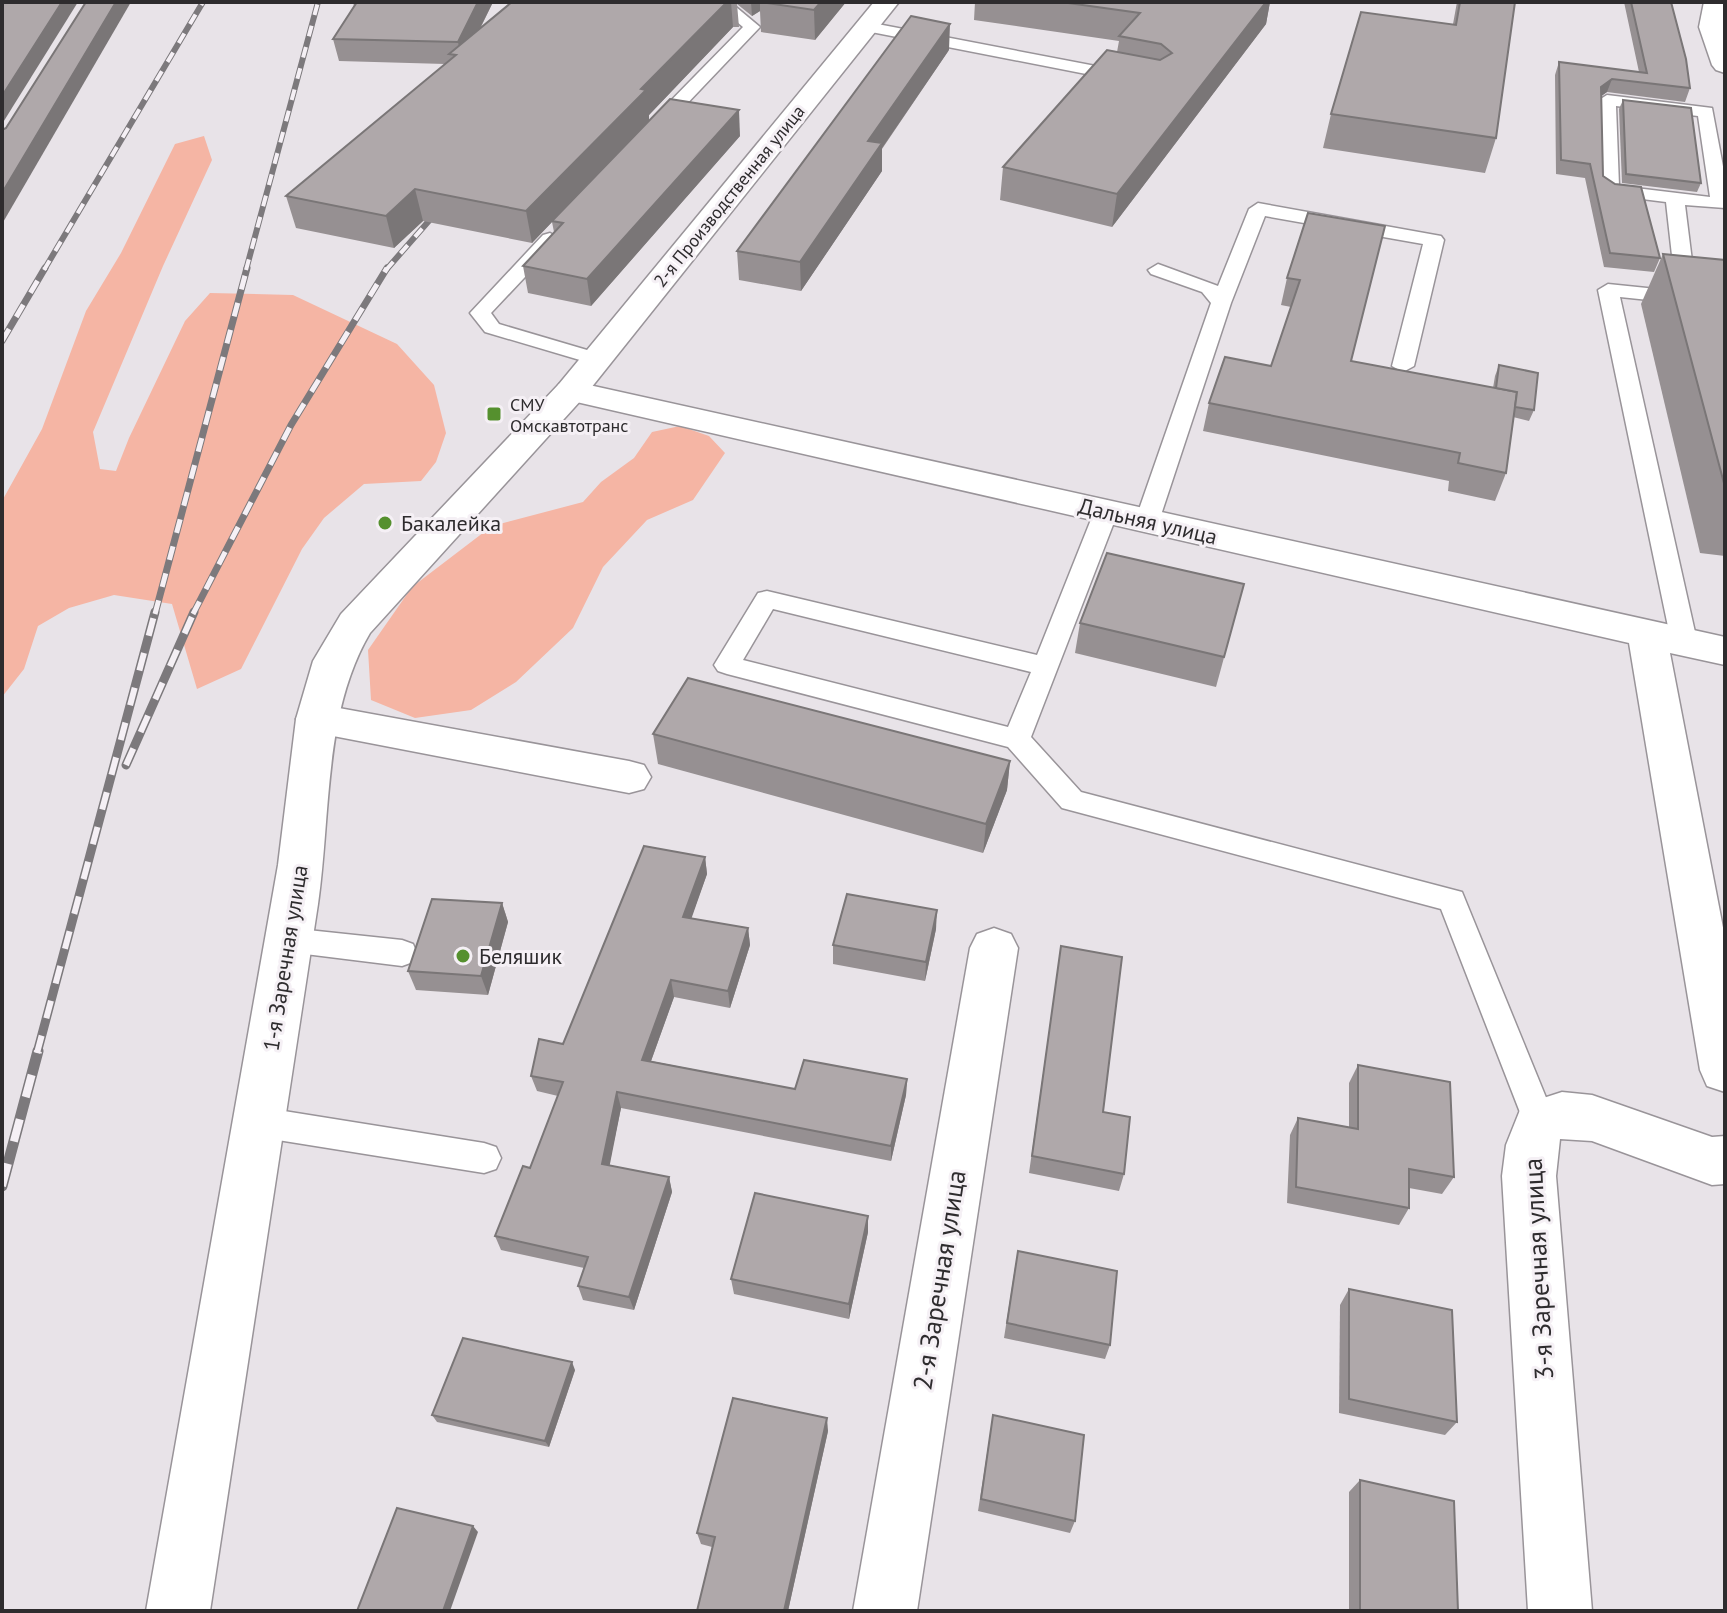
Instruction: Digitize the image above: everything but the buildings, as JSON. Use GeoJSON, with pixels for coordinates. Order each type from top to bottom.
{"type":"FeatureCollection","features":[{"type":"Feature","properties":{"kind":"street","name":"2-я Производственная улица"},"geometry":{"type":"LineString","coordinates":[[584,375],[887,2]]}},
{"type":"Feature","properties":{"kind":"street"},"geometry":{"type":"LineString","coordinates":[[1716,2],[1711,27],[1725,65]]}},
{"type":"Feature","properties":{"kind":"street","name":"Дальняя улица"},"geometry":{"type":"LineString","coordinates":[[584,375],[1106,512],[1725,651]]}},
{"type":"Feature","properties":{"kind":"street","name":"1-я Заречная улица"},"geometry":{"type":"LineString","coordinates":[[178,1611],[301,865],[317,719],[333,661],[355,624],[584,375]]}},
{"type":"Feature","properties":{"kind":"street"},"geometry":{"type":"LineString","coordinates":[[1665,638],[1725,1070]]}},
{"type":"Feature","properties":{"kind":"street"},"geometry":{"type":"LineString","coordinates":[[317,719],[629,777]]}},
{"type":"Feature","properties":{"kind":"street","name":"2-я Заречная улица"},"geometry":{"type":"LineString","coordinates":[[885,1611],[994,948]]}},
{"type":"Feature","properties":{"kind":"street"},"geometry":{"type":"LineString","coordinates":[[1540,1122],[1562,1115],[1592,1118],[1712,1161],[1725,1160]]}},
{"type":"Feature","properties":{"kind":"street","name":"3-я Заречная улица"},"geometry":{"type":"LineString","coordinates":[[1540,1122],[1532,1145],[1529,1176],[1560,1611]]}},
{"type":"Feature","properties":{"kind":"lane"},"geometry":{"type":"LineString","coordinates":[[641,142],[758,23],[721,2]]}},
{"type":"Feature","properties":{"kind":"lane"},"geometry":{"type":"LineString","coordinates":[[867,27],[1141,80]]}},
{"type":"Feature","properties":{"kind":"lane"},"geometry":{"type":"LineString","coordinates":[[1607,100],[1706,112],[1720,204],[1675,198],[1610,190],[1607,100]]}},
{"type":"Feature","properties":{"kind":"lane"},"geometry":{"type":"LineString","coordinates":[[1675,198],[1686,298]]}},
{"type":"Feature","properties":{"kind":"lane"},"geometry":{"type":"LineString","coordinates":[[1147,521],[1221,303],[1258,209],[1434,240],[1403,366]]}},
{"type":"Feature","properties":{"kind":"lane"},"geometry":{"type":"LineString","coordinates":[[567,220],[480,313],[492,328],[584,375]]}},
{"type":"Feature","properties":{"kind":"lane"},"geometry":{"type":"LineString","coordinates":[[1158,270],[1209,288],[1221,303]]}},
{"type":"Feature","properties":{"kind":"lane"},"geometry":{"type":"LineString","coordinates":[[1665,638],[1608,290],[1725,302]]}},
{"type":"Feature","properties":{"kind":"lane"},"geometry":{"type":"LineString","coordinates":[[1017,739],[1106,512]]}},
{"type":"Feature","properties":{"kind":"lane"},"geometry":{"type":"LineString","coordinates":[[1045,666],[767,599],[727,665],[1017,739],[1072,800],[1452,900],[1540,1122]]}},
{"type":"Feature","properties":{"kind":"lane"},"geometry":{"type":"LineString","coordinates":[[289,940],[402,953]]}},
{"type":"Feature","properties":{"kind":"lane"},"geometry":{"type":"LineString","coordinates":[[259,1122],[484,1158]]}},
{"type":"Feature","properties":{"kind":"shaded area"},"geometry":{"type":"Polygon","coordinates":[[[204,136],[212,160],[163,266],[93,432],[100,469],[116,471],[185,321],[210,293],[293,295],[397,344],[434,385],[446,433],[436,462],[421,481],[364,484],[324,518],[302,549],[241,669],[197,689],[172,604],[114,595],[69,608],[38,626],[24,669],[2,697],[2,501],[42,429],[86,311],[121,253],[175,144],[204,136]]]}},
{"type":"Feature","properties":{"kind":"shaded area"},"geometry":{"type":"Polygon","coordinates":[[[680,426],[709,436],[725,453],[693,500],[647,520],[603,567],[573,628],[516,682],[471,710],[415,718],[371,700],[368,650],[412,587],[492,526],[583,502],[601,482],[634,458],[652,432],[680,426]]]}},
{"type":"Feature","properties":{"kind":"railway"},"geometry":{"type":"LineString","coordinates":[[44,270],[203,2]]}},
{"type":"Feature","properties":{"kind":"railway"},"geometry":{"type":"LineString","coordinates":[[246,270],[318,2]]}},
{"type":"Feature","properties":{"kind":"railway"},"geometry":{"type":"LineString","coordinates":[[386,270],[441,207]]}},
{"type":"Feature","properties":{"kind":"railway"},"geometry":{"type":"LineString","coordinates":[[2,341],[45,268]]}},
{"type":"Feature","properties":{"kind":"railway"},"geometry":{"type":"LineString","coordinates":[[155,614],[247,268]]}},
{"type":"Feature","properties":{"kind":"railway"},"geometry":{"type":"LineString","coordinates":[[194,612],[291,425],[387,268]]}},
{"type":"Feature","properties":{"kind":"railway"},"geometry":{"type":"LineString","coordinates":[[37,1053],[155,612]]}},
{"type":"Feature","properties":{"kind":"railway"},"geometry":{"type":"LineString","coordinates":[[126,765],[194,612]]}},
{"type":"Feature","properties":{"kind":"railway"},"geometry":{"type":"LineString","coordinates":[[2,1186],[38,1051]]}},
{"type":"Feature","properties":{"kind":"place","name":"СМУ Омскавтотранс"},"geometry":{"type":"Point","coordinates":[494,414]}},
{"type":"Feature","properties":{"kind":"place","name":"Бакалейка"},"geometry":{"type":"Point","coordinates":[385,523]}},
{"type":"Feature","properties":{"kind":"place","name":"Беляшик"},"geometry":{"type":"Point","coordinates":[463,956]}}]}
